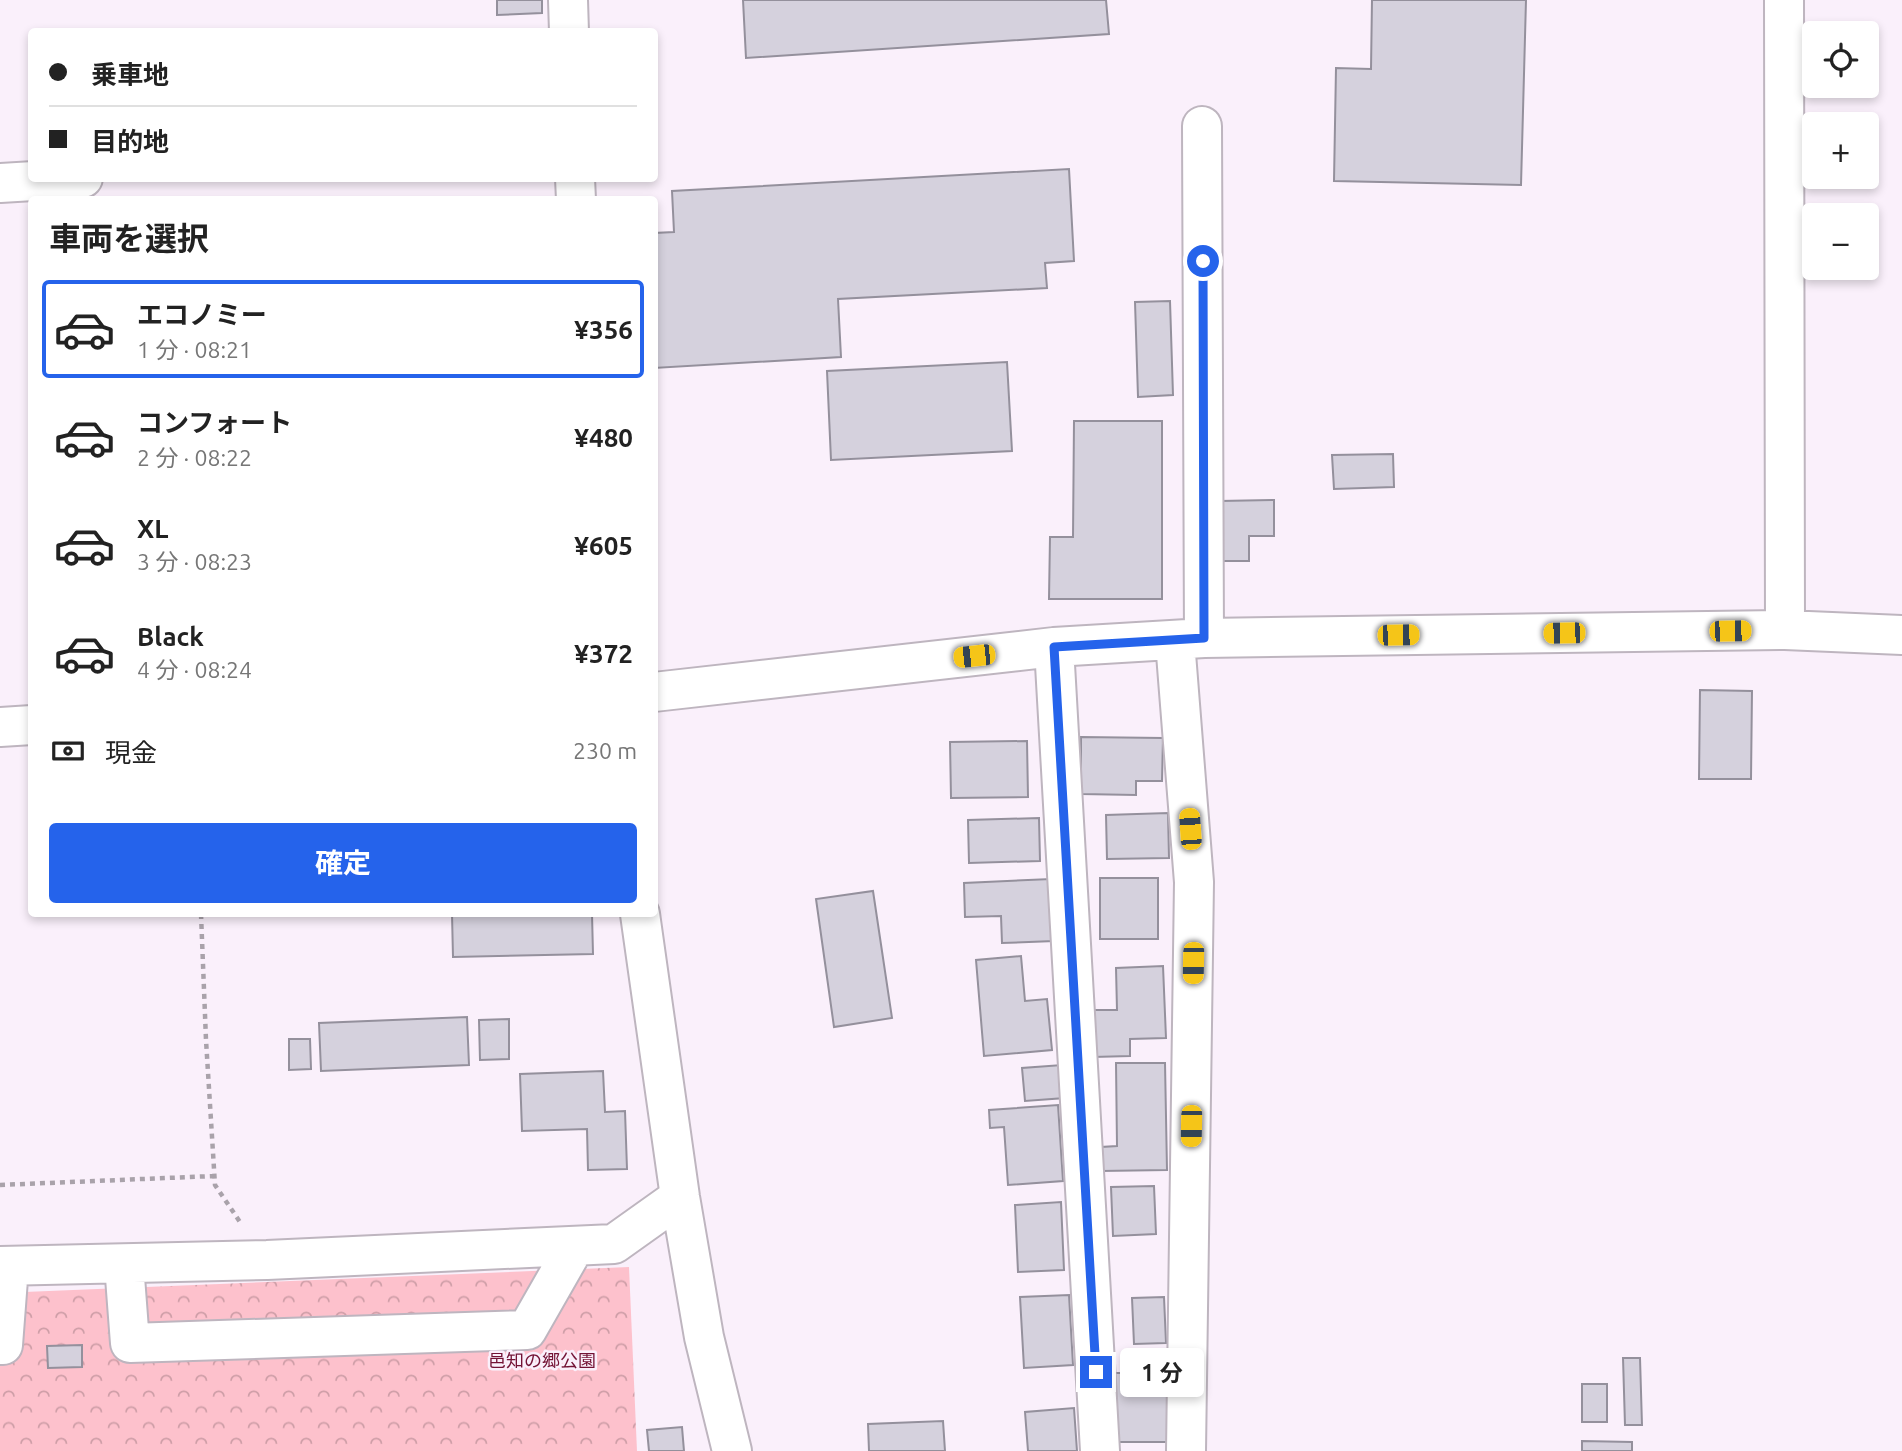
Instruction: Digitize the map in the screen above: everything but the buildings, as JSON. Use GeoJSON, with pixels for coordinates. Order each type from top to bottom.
{"type":"FeatureCollection","features":[{"type":"Feature","properties":{"kind":"street"},"geometry":{"type":"LineString","coordinates":[[568,0],[569,28]]}},
{"type":"Feature","properties":{"kind":"street"},"geometry":{"type":"LineString","coordinates":[[1784,0],[1785,630]]}},
{"type":"Feature","properties":{"kind":"street"},"geometry":{"type":"LineString","coordinates":[[1186,1451],[1194,882],[1190,639],[1202,126]]}},
{"type":"Feature","properties":{"kind":"street"},"geometry":{"type":"LineString","coordinates":[[0,183],[28,181]]}},
{"type":"Feature","properties":{"kind":"street"},"geometry":{"type":"LineString","coordinates":[[658,692],[1054,647],[1190,639],[1785,630],[1902,635]]}},
{"type":"Feature","properties":{"kind":"street"},"geometry":{"type":"LineString","coordinates":[[1054,647],[1100,1451]]}},
{"type":"Feature","properties":{"kind":"street"},"geometry":{"type":"LineString","coordinates":[[0,727],[28,725]]}},
{"type":"Feature","properties":{"kind":"street"},"geometry":{"type":"LineString","coordinates":[[640,917],[680,1197],[704,1337],[732,1451]]}},
{"type":"Feature","properties":{"kind":"street"},"geometry":{"type":"LineString","coordinates":[[0,1345],[3,1345],[4,1266],[267,1260],[614,1244],[680,1197]]}},
{"type":"Feature","properties":{"kind":"street"},"geometry":{"type":"LineString","coordinates":[[124,1264],[130,1343],[527,1329],[575,1246]]}},
{"type":"Feature","properties":{"kind":"path"},"geometry":{"type":"LineString","coordinates":[[201,917],[215,1185],[267,1260]]}},
{"type":"Feature","properties":{"kind":"path"},"geometry":{"type":"LineString","coordinates":[[0,1185],[215,1176]]}},
{"type":"Feature","properties":{"kind":"green space","name":"邑知の郷公園"},"geometry":{"type":"Polygon","coordinates":[[[629,1267],[637,1451],[0,1451],[0,1293],[629,1267]]]}},
{"type":"Feature","properties":{"kind":"route"},"geometry":{"type":"LineString","coordinates":[[1096,1372],[1054,647],[1204,638],[1203,261]]}}]}
